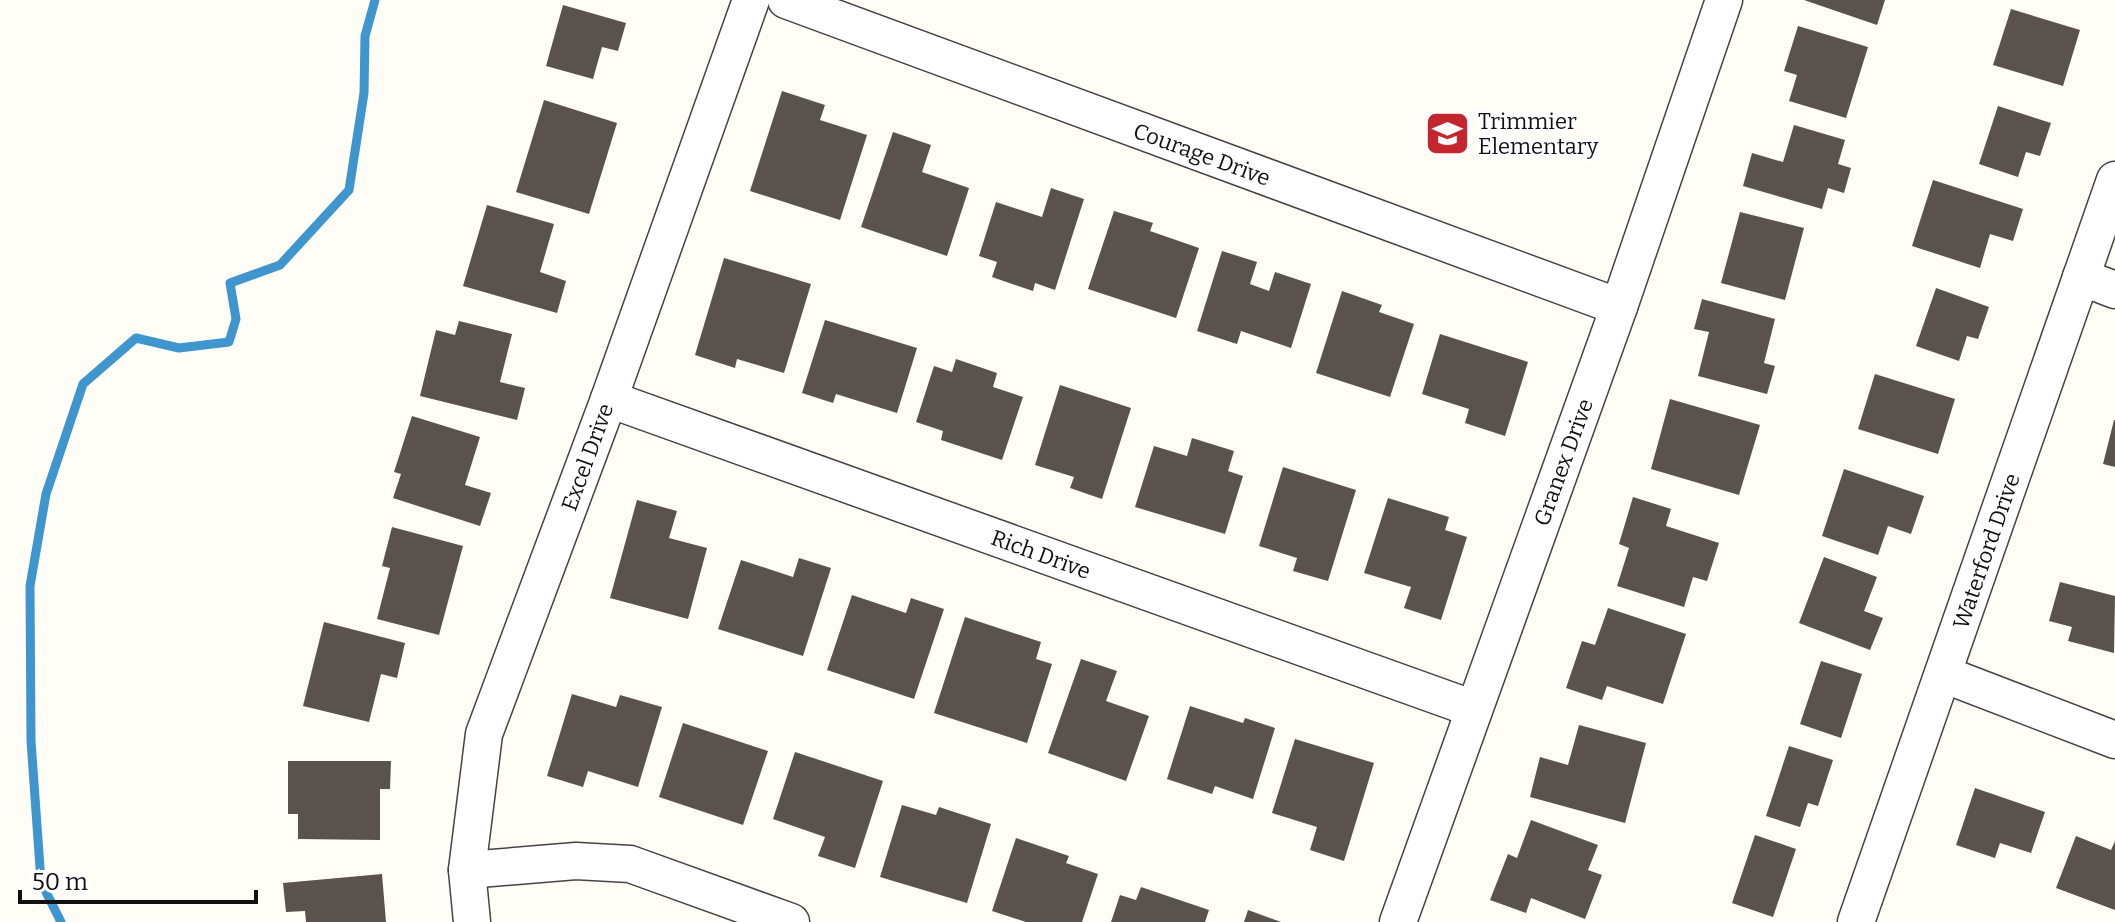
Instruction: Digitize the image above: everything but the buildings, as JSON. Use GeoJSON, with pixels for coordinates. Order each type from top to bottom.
{"type":"FeatureCollection","features":[{"type":"Feature","properties":{"kind":"street","name":"Excel Drive"},"geometry":{"type":"LineString","coordinates":[[472,922],[467,870],[484,734],[609,399],[751,0]]}},
{"type":"Feature","properties":{"kind":"street","name":"Courage Drive"},"geometry":{"type":"LineString","coordinates":[[786,0],[1619,307]]}},
{"type":"Feature","properties":{"kind":"street","name":"Granex Drive"},"geometry":{"type":"LineString","coordinates":[[1398,922],[1619,307],[1724,0]]}},
{"type":"Feature","properties":{"kind":"street","name":"Waterford Drive"},"geometry":{"type":"LineString","coordinates":[[1856,922],[2115,180]]}},
{"type":"Feature","properties":{"kind":"street"},"geometry":{"type":"LineString","coordinates":[[2081,277],[2115,290]]}},
{"type":"Feature","properties":{"kind":"street","name":"Rich Drive"},"geometry":{"type":"LineString","coordinates":[[609,399],[1474,709]]}},
{"type":"Feature","properties":{"kind":"street"},"geometry":{"type":"LineString","coordinates":[[1943,674],[2115,740]]}},
{"type":"Feature","properties":{"kind":"street"},"geometry":{"type":"LineString","coordinates":[[467,870],[576,861],[630,864],[791,922]]}},
{"type":"Feature","properties":{"kind":"waterway"},"geometry":{"type":"LineString","coordinates":[[61,922],[41,882],[31,741],[30,586],[46,494],[83,384],[136,338],[179,348],[229,342],[236,319],[230,283],[280,265],[349,190],[364,93],[365,36],[375,0]]}},
{"type":"Feature","properties":{"kind":"place","name":"Trimmier Elementary"},"geometry":{"type":"Point","coordinates":[1447,134]}}]}
